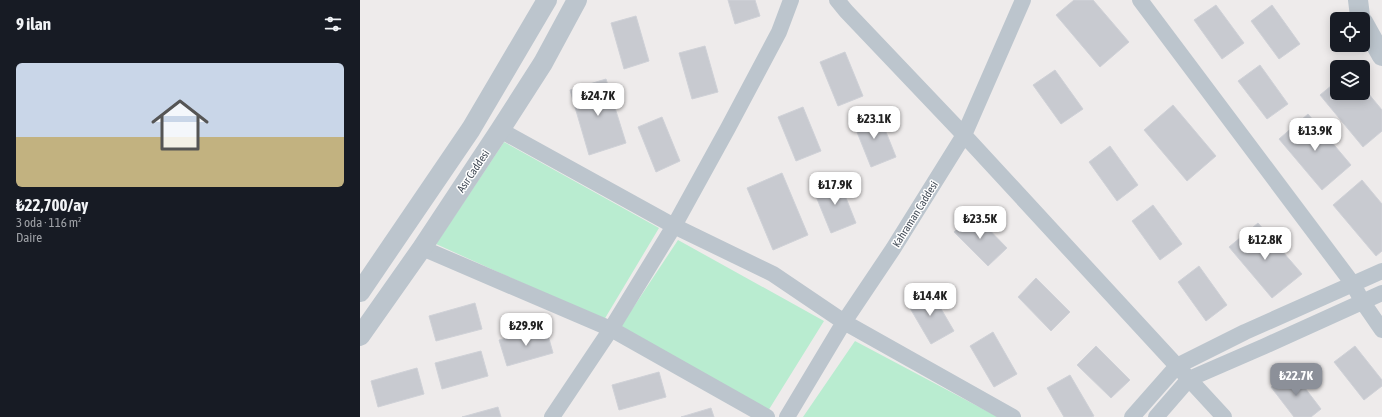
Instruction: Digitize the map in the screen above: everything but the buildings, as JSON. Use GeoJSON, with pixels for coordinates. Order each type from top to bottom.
{"type":"FeatureCollection","features":[{"type":"Feature","properties":{"kind":"street"},"geometry":{"type":"LineString","coordinates":[[360,292],[471,129],[548,0]]}},
{"type":"Feature","properties":{"kind":"street","name":"Asır Caddesi"},"geometry":{"type":"LineString","coordinates":[[360,336],[422,248],[500,130],[543,62],[577,0]]}},
{"type":"Feature","properties":{"kind":"street"},"geometry":{"type":"LineString","coordinates":[[552,417],[611,329],[674,226],[779,32],[791,0]]}},
{"type":"Feature","properties":{"kind":"street"},"geometry":{"type":"LineString","coordinates":[[837,0],[964,135],[1224,417]]}},
{"type":"Feature","properties":{"kind":"street","name":"Kahraman Caddesi"},"geometry":{"type":"LineString","coordinates":[[787,417],[844,322],[893,249],[964,135],[1023,0]]}},
{"type":"Feature","properties":{"kind":"street"},"geometry":{"type":"LineString","coordinates":[[1140,0],[1353,284],[1362,301],[1382,330]]}},
{"type":"Feature","properties":{"kind":"street"},"geometry":{"type":"LineString","coordinates":[[1358,0],[1360,12]]}},
{"type":"Feature","properties":{"kind":"street"},"geometry":{"type":"LineString","coordinates":[[1370,35],[1382,56]]}},
{"type":"Feature","properties":{"kind":"street"},"geometry":{"type":"LineString","coordinates":[[500,130],[674,226],[772,274],[844,322],[1013,417]]}},
{"type":"Feature","properties":{"kind":"street"},"geometry":{"type":"LineString","coordinates":[[422,248],[611,329],[767,417]]}},
{"type":"Feature","properties":{"kind":"street"},"geometry":{"type":"LineString","coordinates":[[1132,417],[1177,366],[1245,332],[1382,271]]}},
{"type":"Feature","properties":{"kind":"street"},"geometry":{"type":"LineString","coordinates":[[1156,417],[1189,379],[1382,293]]}},
{"type":"Feature","properties":{"kind":"green space"},"geometry":{"type":"Polygon","coordinates":[[[504,142],[659,228],[604,320],[436,244],[504,142]]]}},
{"type":"Feature","properties":{"kind":"green space"},"geometry":{"type":"Polygon","coordinates":[[[678,240],[824,321],[768,411],[621,326],[678,240]]]}},
{"type":"Feature","properties":{"kind":"green space"},"geometry":{"type":"Polygon","coordinates":[[[855,341],[998,417],[803,417],[855,341]]]}}]}
